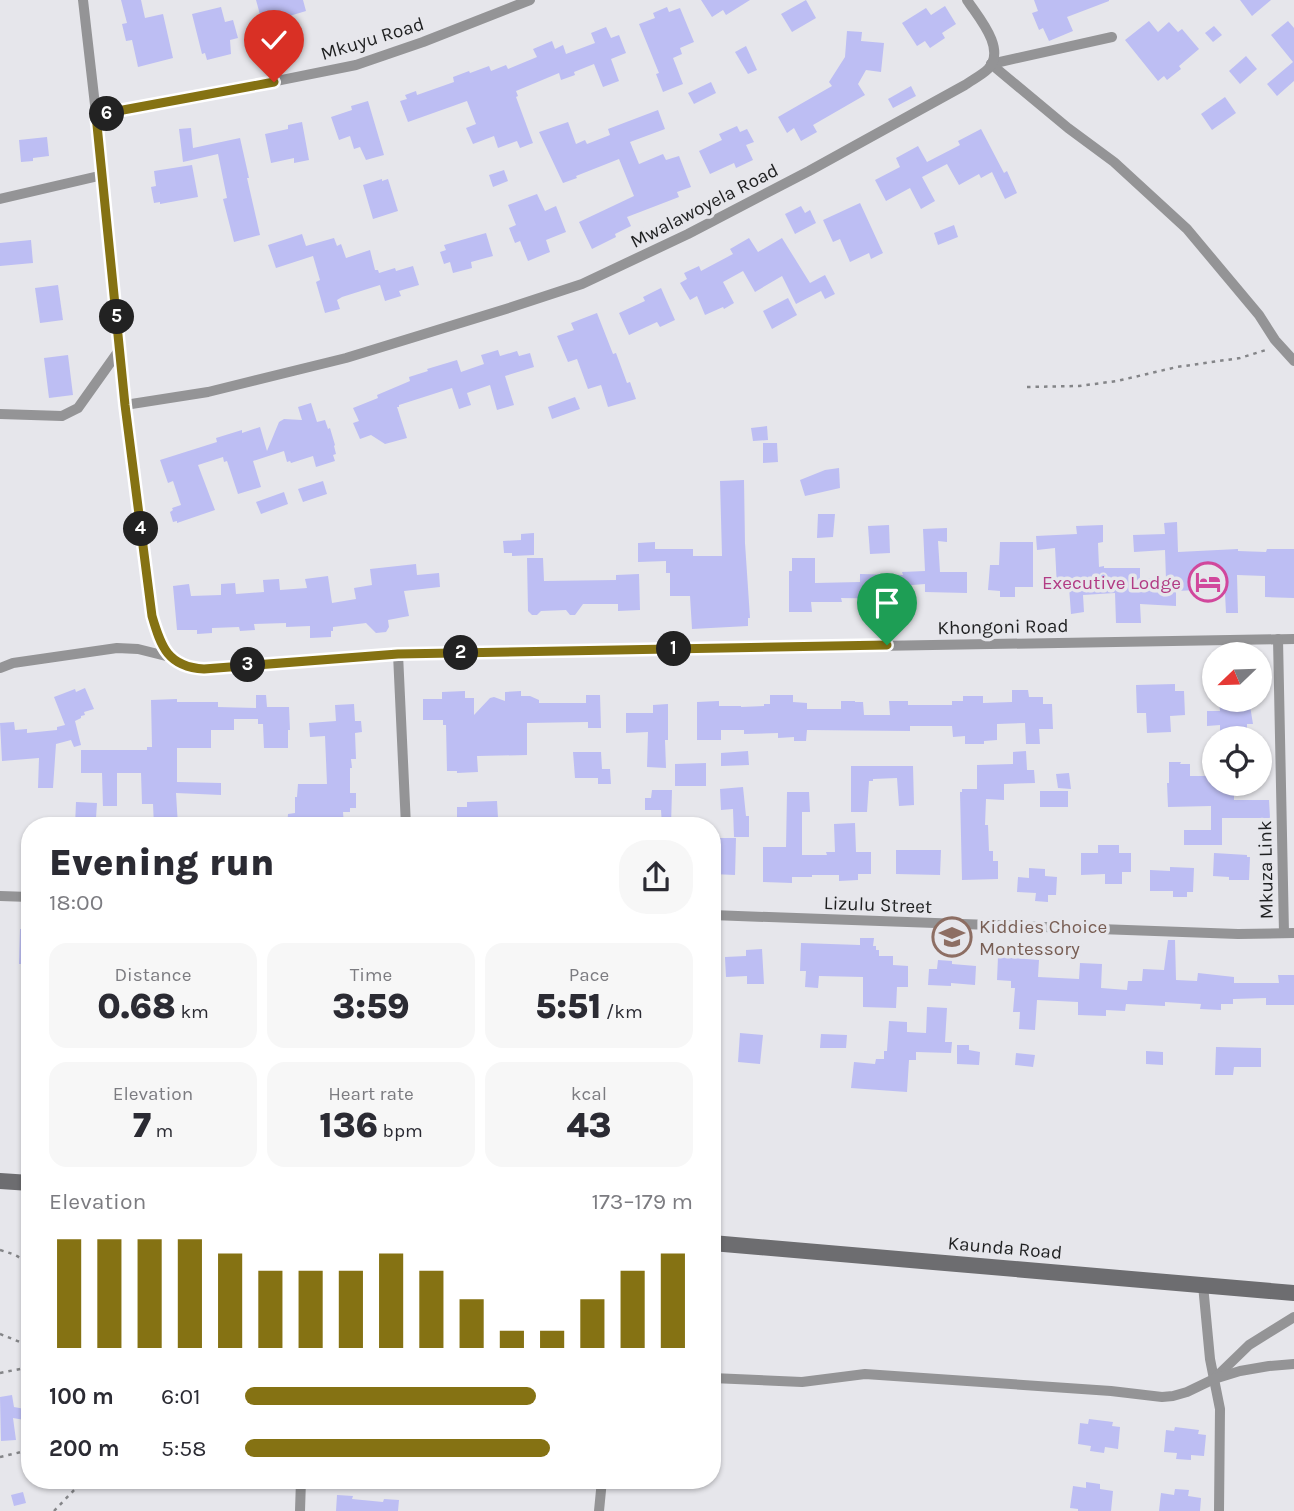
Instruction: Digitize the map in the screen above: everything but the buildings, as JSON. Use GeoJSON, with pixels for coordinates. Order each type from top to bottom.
{"type":"FeatureCollection","features":[{"type":"Feature","properties":{"kind":"main road"},"geometry":{"type":"LineString","coordinates":[[0,1181],[21,1182]]}},
{"type":"Feature","properties":{"kind":"main road","name":"Kaunda Road"},"geometry":{"type":"LineString","coordinates":[[721,1244],[1294,1293]]}},
{"type":"Feature","properties":{"kind":"street"},"geometry":{"type":"LineString","coordinates":[[83,0],[125,405],[152,616],[162,645],[170,657]]}},
{"type":"Feature","properties":{"kind":"street","name":"Mkuyu Road"},"geometry":{"type":"LineString","coordinates":[[96,115],[356,65],[530,0]]}},
{"type":"Feature","properties":{"kind":"street"},"geometry":{"type":"LineString","coordinates":[[967,0],[992,40],[994,49],[991,64]]}},
{"type":"Feature","properties":{"kind":"street"},"geometry":{"type":"LineString","coordinates":[[991,64],[1112,37]]}},
{"type":"Feature","properties":{"kind":"street"},"geometry":{"type":"LineString","coordinates":[[991,64],[1114,162],[1187,229],[1294,360]]}},
{"type":"Feature","properties":{"kind":"street","name":"Mwalawoyela Road"},"geometry":{"type":"LineString","coordinates":[[125,405],[208,391],[346,358],[582,284],[688,234],[821,165],[965,85],[987,70],[991,64]]}},
{"type":"Feature","properties":{"kind":"street"},"geometry":{"type":"LineString","coordinates":[[0,199],[103,175]]}},
{"type":"Feature","properties":{"kind":"street"},"geometry":{"type":"LineString","coordinates":[[0,414],[62,416],[78,408],[120,349]]}},
{"type":"Feature","properties":{"kind":"street","name":"Mkuza Link"},"geometry":{"type":"LineString","coordinates":[[1279,639],[1289,933]]}},
{"type":"Feature","properties":{"kind":"street","name":"Khongoni Road"},"geometry":{"type":"LineString","coordinates":[[0,668],[13,663],[117,648],[138,649],[170,657],[190,668],[204,669],[398,654],[1294,639]]}},
{"type":"Feature","properties":{"kind":"street"},"geometry":{"type":"LineString","coordinates":[[398,654],[406,817]]}},
{"type":"Feature","properties":{"kind":"street"},"geometry":{"type":"LineString","coordinates":[[0,896],[21,897]]}},
{"type":"Feature","properties":{"kind":"street","name":"Lizulu Street"},"geometry":{"type":"LineString","coordinates":[[721,915],[1289,933]]}},
{"type":"Feature","properties":{"kind":"street"},"geometry":{"type":"LineString","coordinates":[[1203,1285],[1210,1359],[1220,1409],[1219,1511]]}},
{"type":"Feature","properties":{"kind":"street"},"geometry":{"type":"LineString","coordinates":[[1214,1379],[1249,1345],[1294,1317]]}},
{"type":"Feature","properties":{"kind":"street"},"geometry":{"type":"LineString","coordinates":[[721,1378],[802,1382],[864,1374],[1111,1391],[1161,1397],[1173,1396],[1214,1379],[1256,1368],[1294,1364]]}},
{"type":"Feature","properties":{"kind":"street"},"geometry":{"type":"LineString","coordinates":[[300,1511],[301,1489]]}},
{"type":"Feature","properties":{"kind":"street"},"geometry":{"type":"LineString","coordinates":[[599,1511],[601,1489]]}},
{"type":"Feature","properties":{"kind":"path"},"geometry":{"type":"LineString","coordinates":[[1027,387],[1079,386],[1117,381],[1177,367],[1240,358],[1265,351],[1275,340]]}},
{"type":"Feature","properties":{"kind":"path"},"geometry":{"type":"LineString","coordinates":[[0,1250],[21,1257]]}},
{"type":"Feature","properties":{"kind":"path"},"geometry":{"type":"LineString","coordinates":[[0,1334],[21,1342]]}},
{"type":"Feature","properties":{"kind":"path"},"geometry":{"type":"LineString","coordinates":[[0,1373],[21,1369]]}},
{"type":"Feature","properties":{"kind":"path"},"geometry":{"type":"LineString","coordinates":[[0,1457],[21,1452]]}},
{"type":"Feature","properties":{"kind":"path"},"geometry":{"type":"LineString","coordinates":[[54,1511],[75,1489]]}},
{"type":"Feature","properties":{"kind":"place","name":"Executive Lodge"},"geometry":{"type":"Point","coordinates":[1208,582]}},
{"type":"Feature","properties":{"kind":"place","name":"Kiddies Choice Montessory"},"geometry":{"type":"Point","coordinates":[952,937]}},
{"type":"Feature","properties":{"kind":"route"},"geometry":{"type":"LineString","coordinates":[[274,82],[96,115],[125,405],[152,616],[162,645],[170,657],[190,668],[204,669],[398,654],[887,645]]}}]}
